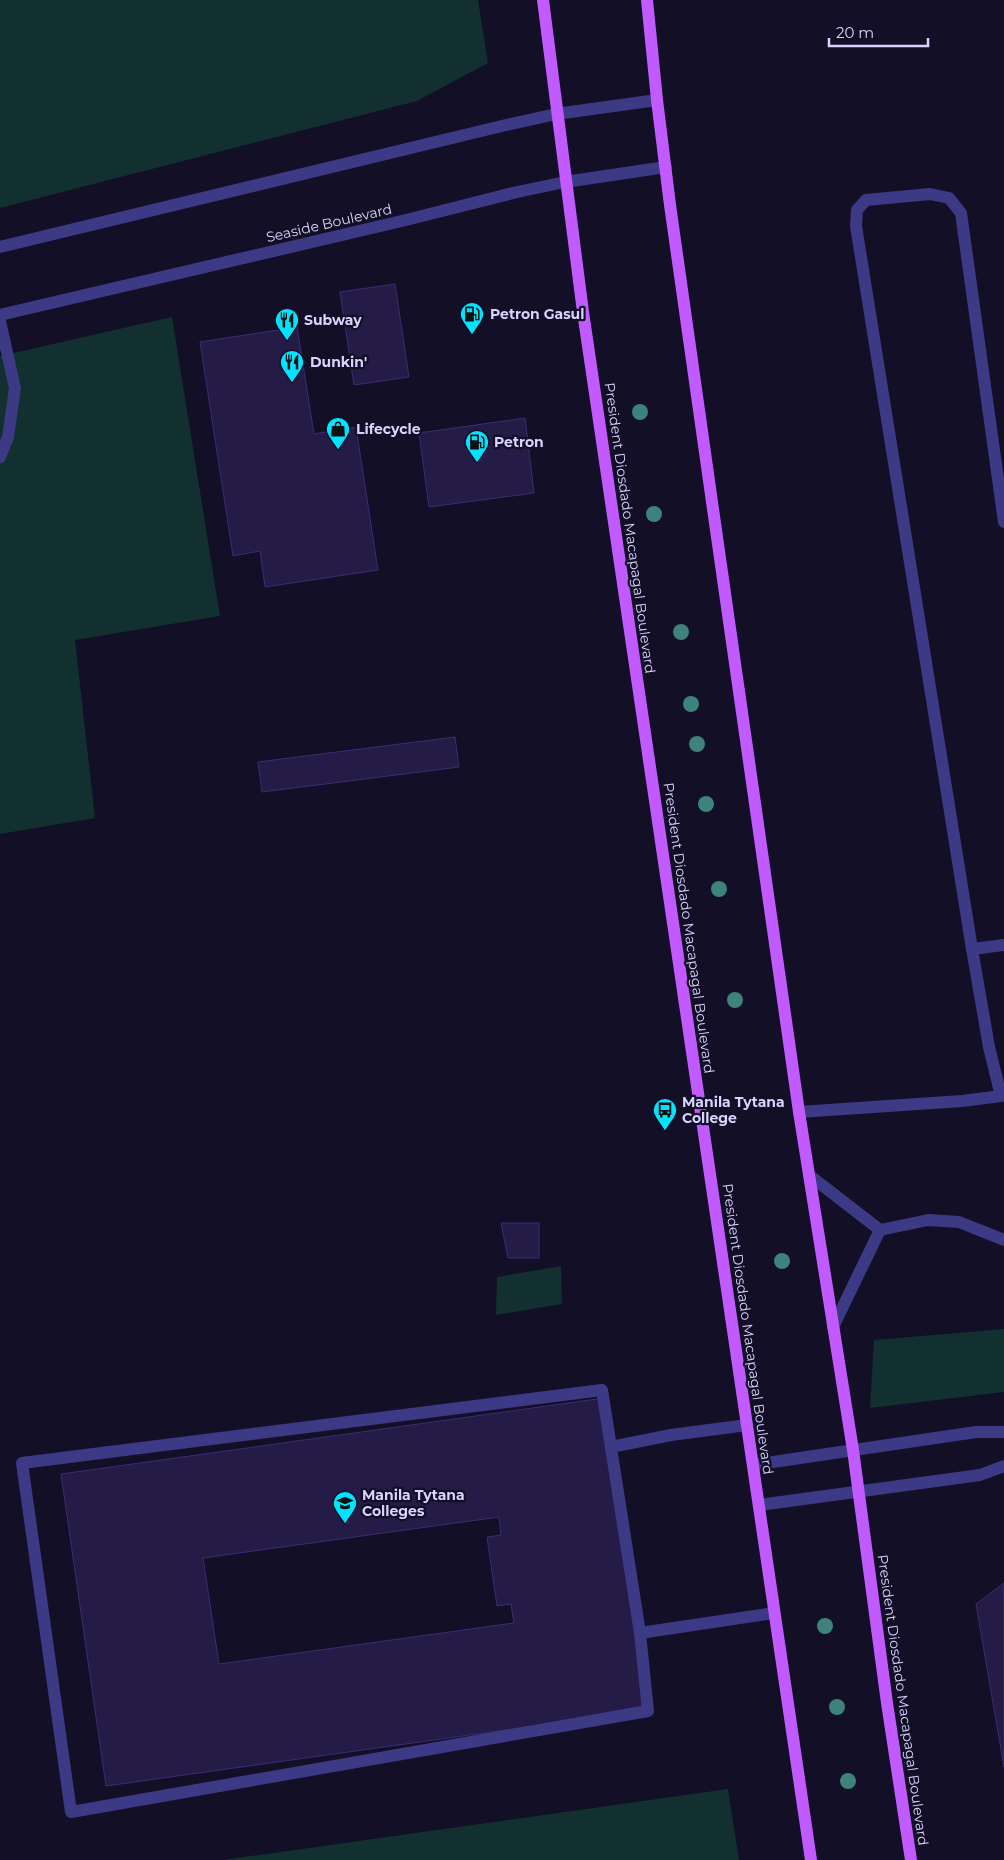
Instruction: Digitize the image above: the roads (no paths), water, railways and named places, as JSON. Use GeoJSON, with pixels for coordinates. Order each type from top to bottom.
{"type":"FeatureCollection","features":[{"type":"Feature","properties":{"kind":"main road","name":"President Diosdado Macapagal Boulevard"},"geometry":{"type":"LineString","coordinates":[[543,0],[556,114],[614,524],[811,1860]]}},
{"type":"Feature","properties":{"kind":"main road","name":"President Diosdado Macapagal Boulevard"},"geometry":{"type":"LineString","coordinates":[[647,0],[666,167],[799,1112],[853,1450],[887,1703],[911,1860]]}},
{"type":"Feature","properties":{"kind":"street"},"geometry":{"type":"LineString","coordinates":[[0,247],[556,114],[657,100]]}},
{"type":"Feature","properties":{"kind":"street","name":"Seaside Boulevard"},"geometry":{"type":"LineString","coordinates":[[0,315],[406,220],[517,192],[566,182],[666,167]]}},
{"type":"Feature","properties":{"kind":"street"},"geometry":{"type":"LineString","coordinates":[[799,1112],[962,1102],[1002,1096],[989,1047],[972,949],[856,226],[857,210],[866,200],[930,194],[949,198],[961,213],[1004,522]]}},
{"type":"Feature","properties":{"kind":"street"},"geometry":{"type":"LineString","coordinates":[[0,321],[15,388],[8,437],[0,457]]}},
{"type":"Feature","properties":{"kind":"street"},"geometry":{"type":"LineString","coordinates":[[972,949],[1004,945]]}},
{"type":"Feature","properties":{"kind":"street"},"geometry":{"type":"LineString","coordinates":[[808,1174],[880,1230],[928,1220],[951,1221],[959,1222],[1004,1240]]}},
{"type":"Feature","properties":{"kind":"street"},"geometry":{"type":"LineString","coordinates":[[833,1327],[880,1230]]}},
{"type":"Feature","properties":{"kind":"street"},"geometry":{"type":"LineString","coordinates":[[602,1390],[640,1633],[648,1711],[71,1812],[22,1463],[602,1390]]}},
{"type":"Feature","properties":{"kind":"street"},"geometry":{"type":"LineString","coordinates":[[611,1447],[672,1434],[747,1425]]}},
{"type":"Feature","properties":{"kind":"street"},"geometry":{"type":"LineString","coordinates":[[753,1465],[976,1432],[1004,1432]]}},
{"type":"Feature","properties":{"kind":"street"},"geometry":{"type":"LineString","coordinates":[[759,1506],[980,1475],[1004,1466]]}},
{"type":"Feature","properties":{"kind":"street"},"geometry":{"type":"LineString","coordinates":[[640,1633],[774,1613]]}},
{"type":"Feature","properties":{"kind":"place","name":"Petron Gasul"},"geometry":{"type":"Point","coordinates":[472,335]}},
{"type":"Feature","properties":{"kind":"place","name":"Subway"},"geometry":{"type":"Point","coordinates":[287,341]}},
{"type":"Feature","properties":{"kind":"place","name":"Dunkin'"},"geometry":{"type":"Point","coordinates":[292,383]}},
{"type":"Feature","properties":{"kind":"place","name":"Lifecycle"},"geometry":{"type":"Point","coordinates":[338,450]}},
{"type":"Feature","properties":{"kind":"place","name":"Petron"},"geometry":{"type":"Point","coordinates":[477,463]}},
{"type":"Feature","properties":{"kind":"place","name":"Manila Tytana College"},"geometry":{"type":"Point","coordinates":[665,1131]}},
{"type":"Feature","properties":{"kind":"place","name":"Manila Tytana Colleges"},"geometry":{"type":"Point","coordinates":[345,1524]}}]}
